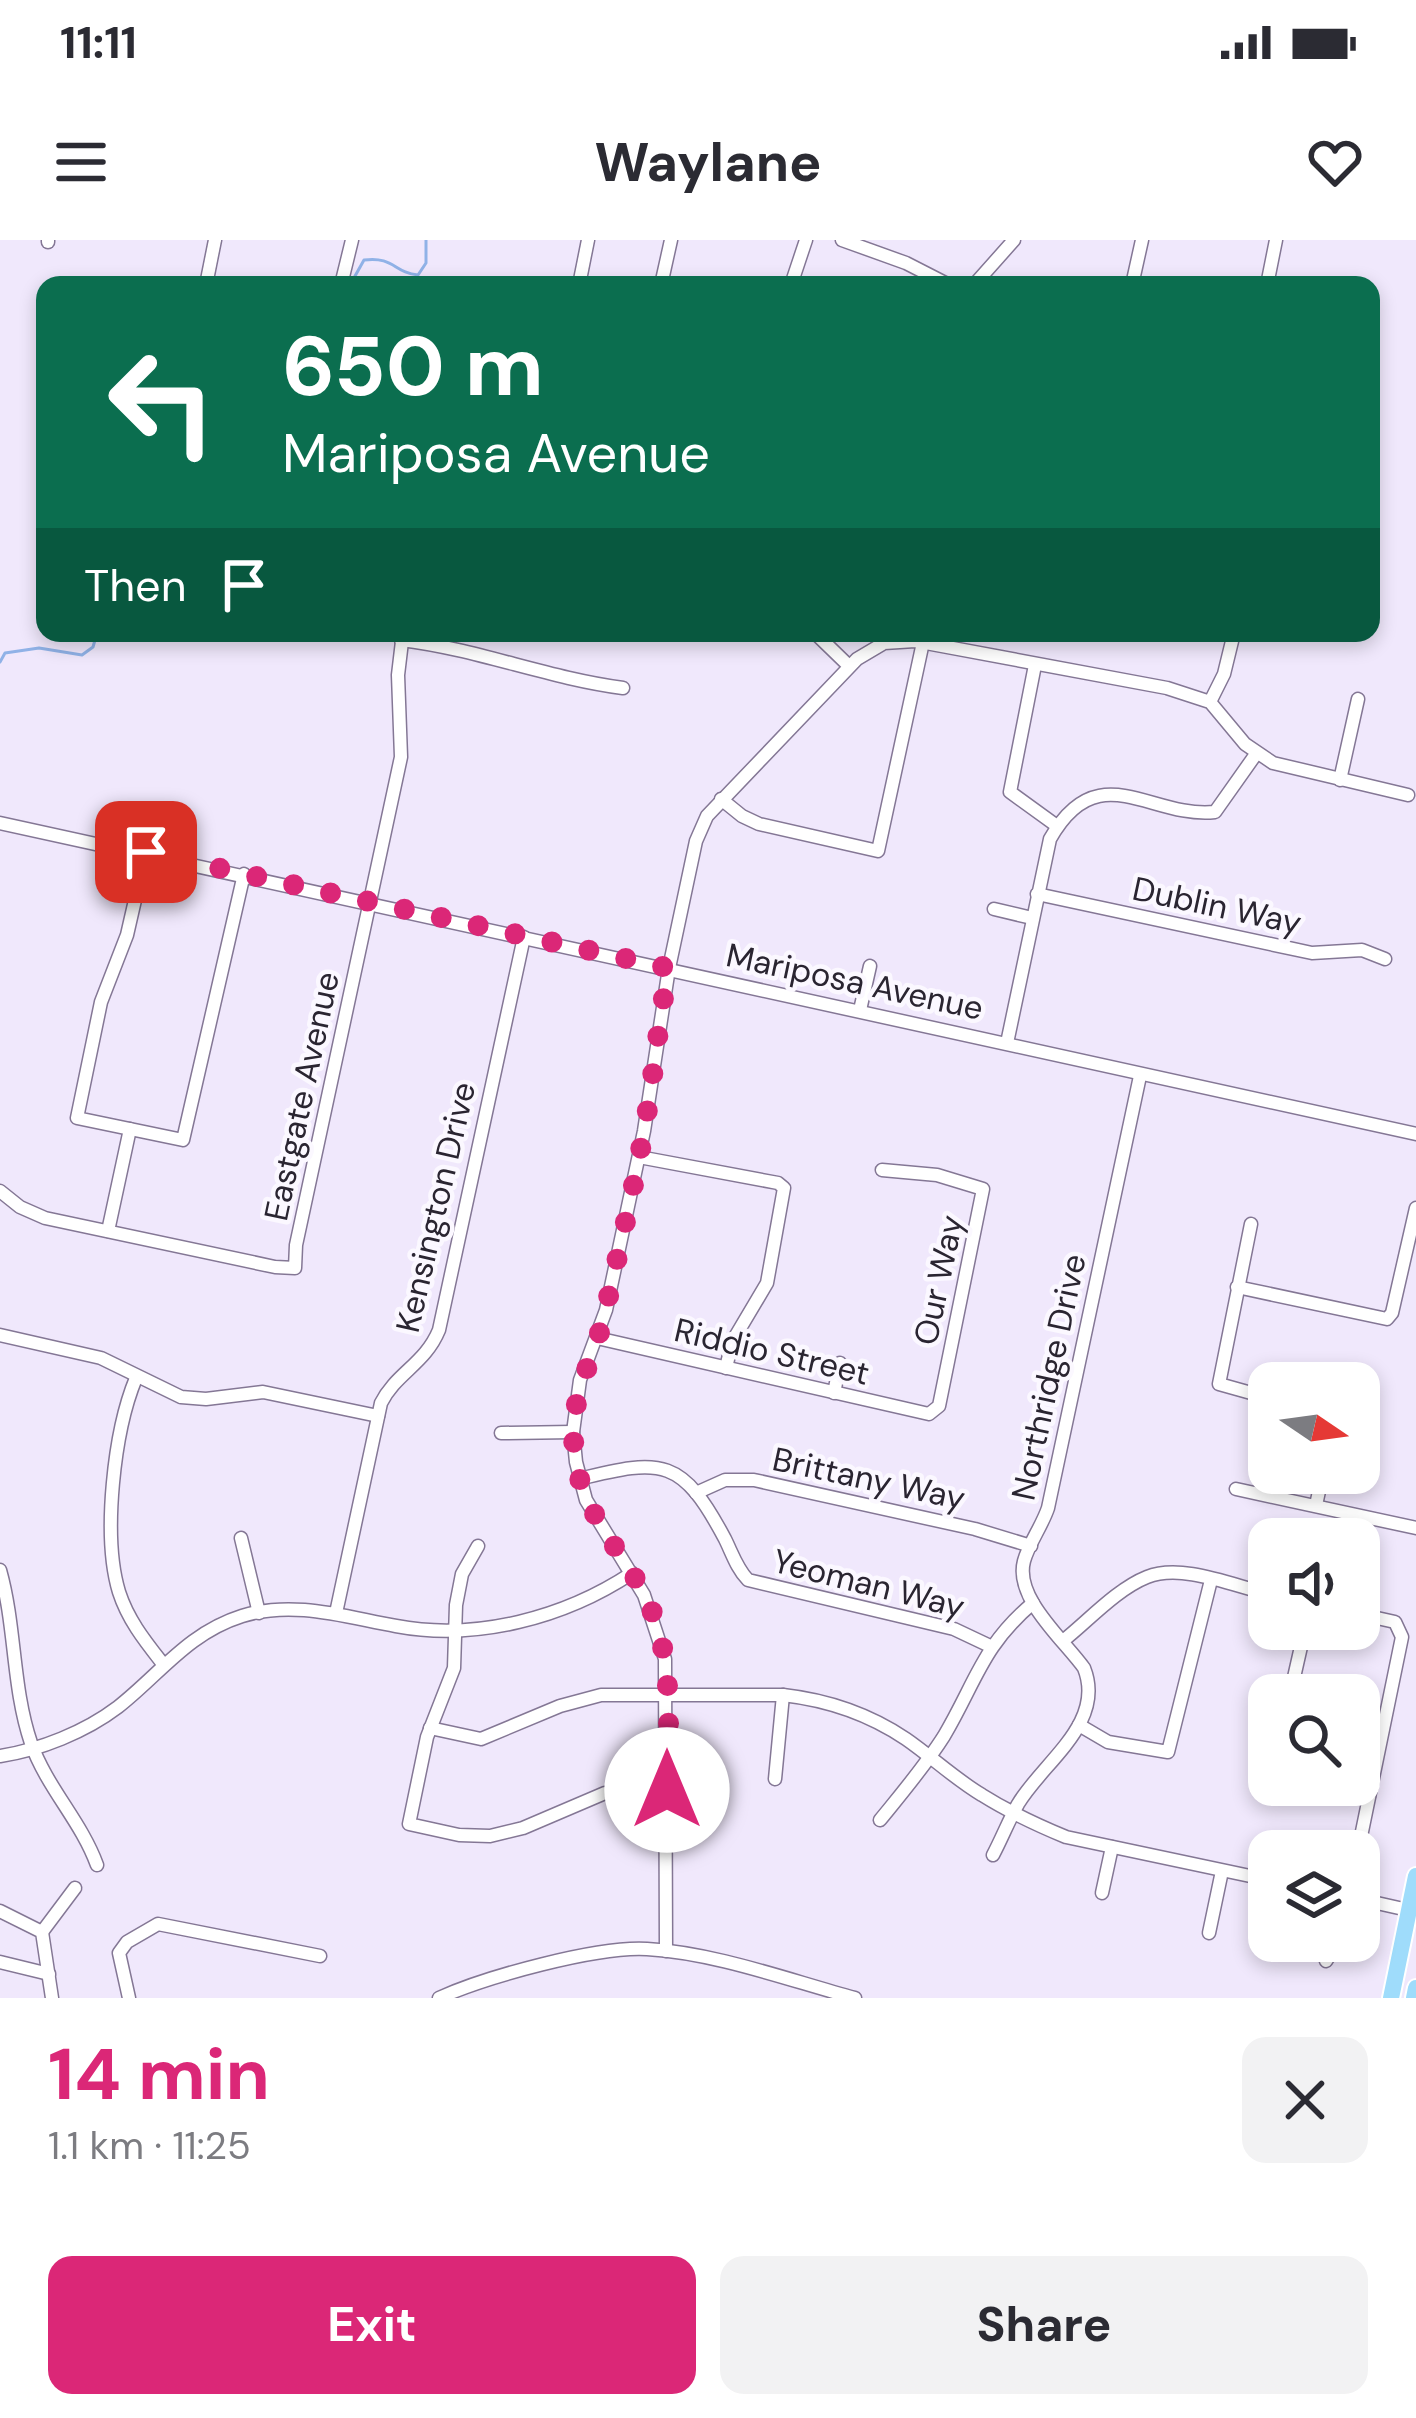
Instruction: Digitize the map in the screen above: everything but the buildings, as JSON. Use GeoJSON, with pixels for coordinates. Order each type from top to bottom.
{"type":"FeatureCollection","features":[{"type":"Feature","properties":{"kind":"main road"},"geometry":{"type":"LineString","coordinates":[[1391,1998],[1415,1885]]}},
{"type":"Feature","properties":{"kind":"main road"},"geometry":{"type":"LineString","coordinates":[[1408,1910],[1416,1933]]}},
{"type":"Feature","properties":{"kind":"main road"},"geometry":{"type":"LineString","coordinates":[[1414,1998],[1416,1988]]}},
{"type":"Feature","properties":{"kind":"street"},"geometry":{"type":"LineString","coordinates":[[208,276],[215,240]]}},
{"type":"Feature","properties":{"kind":"street"},"geometry":{"type":"LineString","coordinates":[[343,276],[352,240]]}},
{"type":"Feature","properties":{"kind":"street"},"geometry":{"type":"LineString","coordinates":[[581,276],[588,240]]}},
{"type":"Feature","properties":{"kind":"street"},"geometry":{"type":"LineString","coordinates":[[664,276],[671,240]]}},
{"type":"Feature","properties":{"kind":"street"},"geometry":{"type":"LineString","coordinates":[[794,276],[806,240]]}},
{"type":"Feature","properties":{"kind":"street"},"geometry":{"type":"LineString","coordinates":[[842,240],[932,276]]}},
{"type":"Feature","properties":{"kind":"street"},"geometry":{"type":"LineString","coordinates":[[982,276],[1014,240]]}},
{"type":"Feature","properties":{"kind":"street"},"geometry":{"type":"LineString","coordinates":[[1134,276],[1142,240]]}},
{"type":"Feature","properties":{"kind":"street"},"geometry":{"type":"LineString","coordinates":[[1269,276],[1276,240]]}},
{"type":"Feature","properties":{"kind":"street","name":"Eastgate Avenue"},"geometry":{"type":"LineString","coordinates":[[0,1190],[32,1214],[295,1268],[296,1245],[402,746],[398,675],[401,642]]}},
{"type":"Feature","properties":{"kind":"street"},"geometry":{"type":"LineString","coordinates":[[427,642],[561,679],[623,688]]}},
{"type":"Feature","properties":{"kind":"street"},"geometry":{"type":"LineString","coordinates":[[824,642],[849,666]]}},
{"type":"Feature","properties":{"kind":"street"},"geometry":{"type":"LineString","coordinates":[[666,1951],[668,1694],[658,1627],[632,1573],[599,1527],[579,1479],[573,1432],[578,1388],[597,1338],[639,1157],[669,968],[698,833],[722,799],[849,666],[870,648],[892,642]]}},
{"type":"Feature","properties":{"kind":"street"},"geometry":{"type":"LineString","coordinates":[[722,799],[742,817],[759,824],[878,851],[923,642]]}},
{"type":"Feature","properties":{"kind":"street"},"geometry":{"type":"LineString","coordinates":[[940,642],[1035,665],[1167,688],[1210,702],[1256,754],[1294,770],[1408,795]]}},
{"type":"Feature","properties":{"kind":"street"},"geometry":{"type":"LineString","coordinates":[[1210,702],[1232,642]]}},
{"type":"Feature","properties":{"kind":"street"},"geometry":{"type":"LineString","coordinates":[[1035,665],[1010,792],[1058,826]]}},
{"type":"Feature","properties":{"kind":"street"},"geometry":{"type":"LineString","coordinates":[[1340,780],[1358,698]]}},
{"type":"Feature","properties":{"kind":"street"},"geometry":{"type":"LineString","coordinates":[[1007,1043],[1037,893],[1050,839],[1058,826],[1083,802],[1103,796],[1133,796],[1215,812],[1256,754]]}},
{"type":"Feature","properties":{"kind":"street","name":"Mariposa Avenue"},"geometry":{"type":"LineString","coordinates":[[0,823],[1416,1134]]}},
{"type":"Feature","properties":{"kind":"street"},"geometry":{"type":"LineString","coordinates":[[146,852],[124,944],[101,1002],[77,1118],[183,1140],[244,874]]}},
{"type":"Feature","properties":{"kind":"street","name":"Dublin Way"},"geometry":{"type":"LineString","coordinates":[[1037,893],[1312,953],[1362,950],[1385,959]]}},
{"type":"Feature","properties":{"kind":"street"},"geometry":{"type":"LineString","coordinates":[[994,910],[1032,918]]}},
{"type":"Feature","properties":{"kind":"street","name":"Kensington Drive"},"geometry":{"type":"LineString","coordinates":[[336,1613],[378,1416],[387,1392],[424,1358],[439,1330],[524,937]]}},
{"type":"Feature","properties":{"kind":"street"},"geometry":{"type":"LineString","coordinates":[[860,1010],[870,966]]}},
{"type":"Feature","properties":{"kind":"street","name":"Northridge Drive"},"geometry":{"type":"LineString","coordinates":[[1033,1603],[1023,1573],[1048,1508],[1140,1076]]}},
{"type":"Feature","properties":{"kind":"street"},"geometry":{"type":"LineString","coordinates":[[108,1232],[130,1129]]}},
{"type":"Feature","properties":{"kind":"street"},"geometry":{"type":"LineString","coordinates":[[639,1157],[784,1188],[766,1283],[732,1342],[726,1368]]}},
{"type":"Feature","properties":{"kind":"street","name":"Our Way"},"geometry":{"type":"LineString","coordinates":[[882,1170],[938,1175],[983,1189],[934,1412]]}},
{"type":"Feature","properties":{"kind":"street"},"geometry":{"type":"LineString","coordinates":[[1237,1287],[1387,1319],[1416,1208]]}},
{"type":"Feature","properties":{"kind":"street"},"geometry":{"type":"LineString","coordinates":[[1248,1392],[1219,1384],[1251,1224]]}},
{"type":"Feature","properties":{"kind":"street"},"geometry":{"type":"LineString","coordinates":[[0,1335],[101,1358],[181,1397],[263,1392],[378,1416]]}},
{"type":"Feature","properties":{"kind":"street","name":"Riddio Street"},"geometry":{"type":"LineString","coordinates":[[597,1338],[934,1412]]}},
{"type":"Feature","properties":{"kind":"street"},"geometry":{"type":"LineString","coordinates":[[835,1393],[840,1363]]}},
{"type":"Feature","properties":{"kind":"street"},"geometry":{"type":"LineString","coordinates":[[136,1378],[116,1453],[114,1566],[135,1628],[163,1664]]}},
{"type":"Feature","properties":{"kind":"street"},"geometry":{"type":"LineString","coordinates":[[501,1432],[573,1432]]}},
{"type":"Feature","properties":{"kind":"street"},"geometry":{"type":"LineString","coordinates":[[579,1479],[644,1464],[676,1474],[696,1492]]}},
{"type":"Feature","properties":{"kind":"street","name":"Brittany Way"},"geometry":{"type":"LineString","coordinates":[[696,1492],[725,1480],[754,1480],[1031,1546]]}},
{"type":"Feature","properties":{"kind":"street"},"geometry":{"type":"LineString","coordinates":[[1236,1489],[1416,1528]]}},
{"type":"Feature","properties":{"kind":"street","name":"Yeoman Way"},"geometry":{"type":"LineString","coordinates":[[696,1492],[748,1580],[954,1629],[990,1646]]}},
{"type":"Feature","properties":{"kind":"street"},"geometry":{"type":"LineString","coordinates":[[1316,1505],[1318,1494]]}},
{"type":"Feature","properties":{"kind":"street"},"geometry":{"type":"LineString","coordinates":[[241,1538],[259,1613]]}},
{"type":"Feature","properties":{"kind":"street"},"geometry":{"type":"LineString","coordinates":[[478,1546],[462,1574],[452,1676],[430,1729],[409,1824],[490,1836],[523,1828],[605,1793],[667,1790]]}},
{"type":"Feature","properties":{"kind":"street"},"geometry":{"type":"LineString","coordinates":[[0,1570],[33,1748],[49,1785],[84,1835],[97,1865]]}},
{"type":"Feature","properties":{"kind":"street"},"geometry":{"type":"LineString","coordinates":[[0,1756],[33,1748],[106,1715],[194,1639],[243,1616],[296,1610],[456,1631],[532,1618],[593,1595],[632,1573]]}},
{"type":"Feature","properties":{"kind":"street"},"geometry":{"type":"LineString","coordinates":[[1064,1640],[1148,1576],[1177,1574],[1248,1589]]}},
{"type":"Feature","properties":{"kind":"street"},"geometry":{"type":"LineString","coordinates":[[1079,1725],[1108,1742],[1168,1753],[1211,1580]]}},
{"type":"Feature","properties":{"kind":"street"},"geometry":{"type":"LineString","coordinates":[[880,1820],[929,1758],[990,1646],[1033,1603],[1089,1680],[1088,1704],[1079,1725],[1014,1814],[993,1855]]}},
{"type":"Feature","properties":{"kind":"street"},"geometry":{"type":"LineString","coordinates":[[1380,1619],[1395,1622],[1402,1637],[1380,1743]]}},
{"type":"Feature","properties":{"kind":"street"},"geometry":{"type":"LineString","coordinates":[[430,1729],[481,1739],[601,1695],[813,1699],[862,1715],[906,1739],[1014,1814],[1066,1837],[1248,1876]]}},
{"type":"Feature","properties":{"kind":"street"},"geometry":{"type":"LineString","coordinates":[[775,1779],[783,1695]]}},
{"type":"Feature","properties":{"kind":"street"},"geometry":{"type":"LineString","coordinates":[[1102,1893],[1112,1847]]}},
{"type":"Feature","properties":{"kind":"street"},"geometry":{"type":"LineString","coordinates":[[1209,1933],[1222,1871]]}},
{"type":"Feature","properties":{"kind":"street"},"geometry":{"type":"LineString","coordinates":[[42,1932],[75,1888]]}},
{"type":"Feature","properties":{"kind":"street"},"geometry":{"type":"LineString","coordinates":[[1380,1903],[1408,1910]]}},
{"type":"Feature","properties":{"kind":"street"},"geometry":{"type":"LineString","coordinates":[[0,1911],[42,1932],[52,1998]]}},
{"type":"Feature","properties":{"kind":"street"},"geometry":{"type":"LineString","coordinates":[[129,1998],[119,1953],[127,1942],[158,1924],[320,1956]]}},
{"type":"Feature","properties":{"kind":"street"},"geometry":{"type":"LineString","coordinates":[[439,1998],[591,1953],[630,1948],[666,1951],[855,1998]]}},
{"type":"Feature","properties":{"kind":"street"},"geometry":{"type":"LineString","coordinates":[[0,1963],[49,1974]]}},
{"type":"Feature","properties":{"kind":"waterway"},"geometry":{"type":"LineString","coordinates":[[355,276],[364,260],[382,260],[418,275],[426,263],[426,240]]}},
{"type":"Feature","properties":{"kind":"waterway"},"geometry":{"type":"LineString","coordinates":[[0,662],[5,653],[39,648],[82,655],[94,642]]}},
{"type":"Feature","properties":{"kind":"route"},"geometry":{"type":"LineString","coordinates":[[146,852],[669,968],[640,1148],[603,1322],[578,1388],[573,1432],[586,1500],[644,1595],[661,1638],[668,1682],[667,1790]]}}]}
